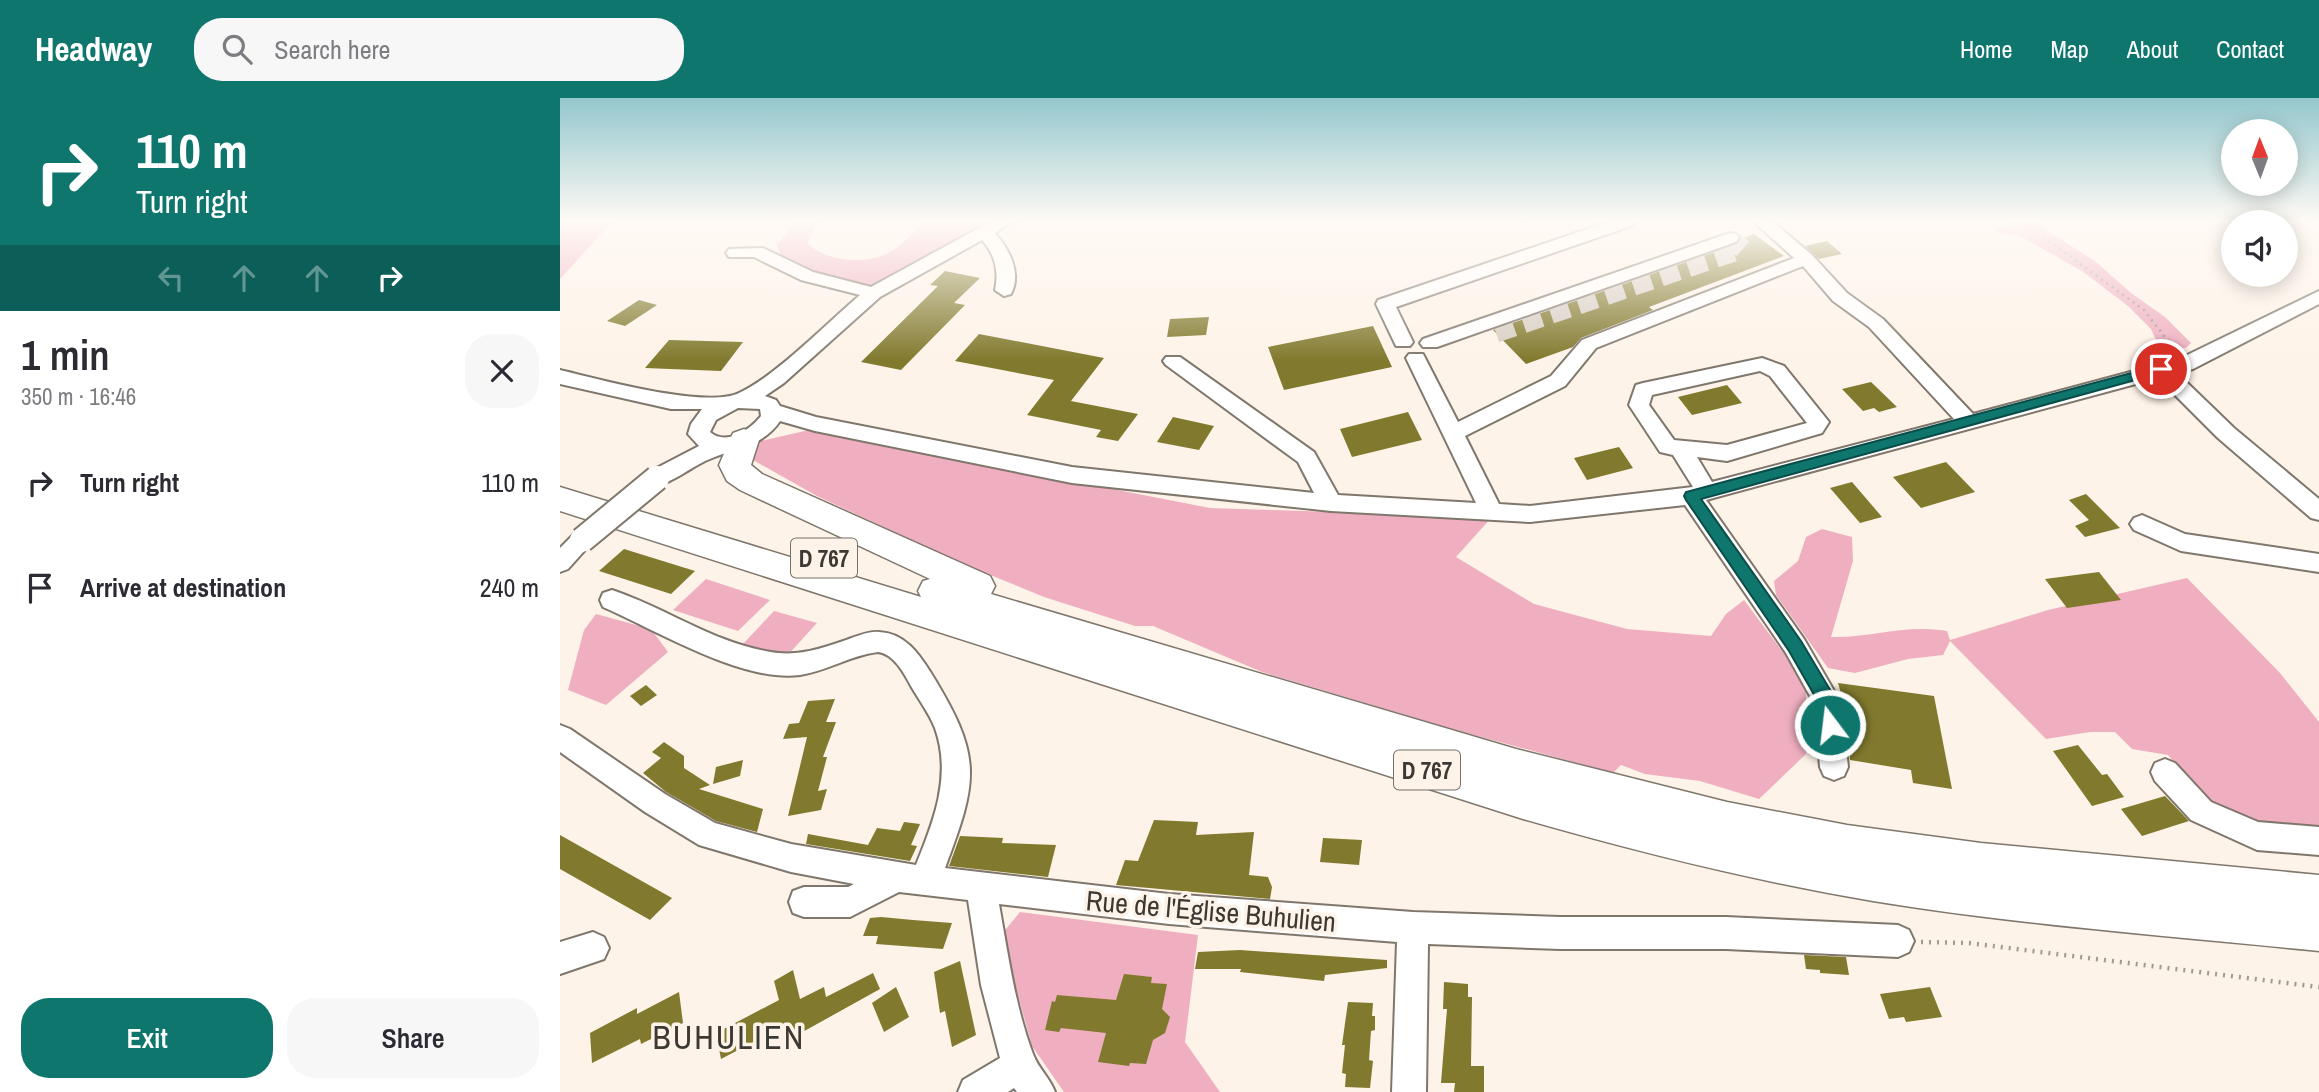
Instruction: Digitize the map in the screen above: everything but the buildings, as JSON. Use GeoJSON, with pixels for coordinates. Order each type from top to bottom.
{"type":"FeatureCollection","features":[{"type":"Feature","properties":{"kind":"highway","name":"D 767"},"geometry":{"type":"LineString","coordinates":[[754,426],[734,465],[737,473],[751,482],[1089,638]]}},
{"type":"Feature","properties":{"kind":"highway","name":"D 767"},"geometry":{"type":"LineString","coordinates":[[560,477],[1578,786],[1745,826],[1874,848],[2000,864],[2319,896]]}},
{"type":"Feature","properties":{"kind":"highway","name":"D 767"},"geometry":{"type":"LineString","coordinates":[[560,499],[1523,800],[1641,833],[1779,863],[1876,880],[2010,898],[2319,929]]}},
{"type":"Feature","properties":{"kind":"street"},"geometry":{"type":"LineString","coordinates":[[792,268],[807,276],[873,293]]}},
{"type":"Feature","properties":{"kind":"street"},"geometry":{"type":"LineString","coordinates":[[657,478],[690,444],[702,423],[777,378],[873,293],[919,268]]}},
{"type":"Feature","properties":{"kind":"street"},"geometry":{"type":"LineString","coordinates":[[1004,290],[1009,278],[1006,268]]}},
{"type":"Feature","properties":{"kind":"street"},"geometry":{"type":"LineString","coordinates":[[1489,268],[1385,304],[1416,348],[1451,434],[1491,511]]}},
{"type":"Feature","properties":{"kind":"street"},"geometry":{"type":"LineString","coordinates":[[1416,348],[1649,268]]}},
{"type":"Feature","properties":{"kind":"street"},"geometry":{"type":"LineString","coordinates":[[1451,434],[1559,381],[1589,344],[1782,268]]}},
{"type":"Feature","properties":{"kind":"street"},"geometry":{"type":"LineString","coordinates":[[1814,268],[1840,297],[1876,323],[1967,421]]}},
{"type":"Feature","properties":{"kind":"street"},"geometry":{"type":"LineString","coordinates":[[702,423],[699,434],[702,440],[754,426],[815,424],[1072,475],[1331,503],[1530,514],[1699,494],[2186,364],[2319,297]]}},
{"type":"Feature","properties":{"kind":"street"},"geometry":{"type":"LineString","coordinates":[[1455,335],[1470,337],[1496,333]]}},
{"type":"Feature","properties":{"kind":"street"},"geometry":{"type":"LineString","coordinates":[[1174,361],[1306,457],[1331,503]]}},
{"type":"Feature","properties":{"kind":"street"},"geometry":{"type":"LineString","coordinates":[[1762,364],[1777,371],[1818,422],[1815,428],[1727,453],[1680,448],[1668,447],[1639,405],[1643,390],[1762,364]]}},
{"type":"Feature","properties":{"kind":"street"},"geometry":{"type":"LineString","coordinates":[[2161,369],[2225,433],[2319,512]]}},
{"type":"Feature","properties":{"kind":"street"},"geometry":{"type":"LineString","coordinates":[[560,377],[671,402],[754,400],[754,426]]}},
{"type":"Feature","properties":{"kind":"street"},"geometry":{"type":"LineString","coordinates":[[560,563],[582,540],[657,478],[754,426],[777,378]]}},
{"type":"Feature","properties":{"kind":"street"},"geometry":{"type":"LineString","coordinates":[[671,402],[702,423]]}},
{"type":"Feature","properties":{"kind":"street"},"geometry":{"type":"LineString","coordinates":[[1680,448],[1699,494],[1795,646],[1828,704],[1833,767]]}},
{"type":"Feature","properties":{"kind":"street"},"geometry":{"type":"LineString","coordinates":[[2141,524],[2181,542],[2319,563]]}},
{"type":"Feature","properties":{"kind":"street"},"geometry":{"type":"LineString","coordinates":[[612,600],[706,641],[771,664],[808,664],[871,642],[884,642],[900,651],[918,673],[949,728],[957,754],[957,781],[953,803],[911,878],[850,902],[803,902]]}},
{"type":"Feature","properties":{"kind":"street","name":"Rue de l'Église Buhulien"},"geometry":{"type":"LineString","coordinates":[[560,737],[655,803],[709,835],[791,858],[911,878],[1169,909],[1413,928],[1560,933],[1726,933],[1898,942]]}},
{"type":"Feature","properties":{"kind":"street"},"geometry":{"type":"LineString","coordinates":[[2165,772],[2201,811],[2257,836],[2319,841]]}},
{"type":"Feature","properties":{"kind":"street"},"geometry":{"type":"LineString","coordinates":[[975,1092],[1028,1079],[997,985],[981,887]]}},
{"type":"Feature","properties":{"kind":"street"},"geometry":{"type":"LineString","coordinates":[[1409,1092],[1413,928]]}},
{"type":"Feature","properties":{"kind":"street"},"geometry":{"type":"LineString","coordinates":[[560,958],[593,948]]}},
{"type":"Feature","properties":{"kind":"path"},"geometry":{"type":"LineString","coordinates":[[2086,268],[2144,310],[2186,364]]}},
{"type":"Feature","properties":{"kind":"path"},"geometry":{"type":"LineString","coordinates":[[1898,942],[1969,943],[2319,987]]}},
{"type":"Feature","properties":{"kind":"shaded area"},"geometry":{"type":"Polygon","coordinates":[[[560,268],[570,268],[560,279],[560,268]]]}},
{"type":"Feature","properties":{"kind":"shaded area"},"geometry":{"type":"Polygon","coordinates":[[[805,268],[904,268],[868,287],[805,268]]]}},
{"type":"Feature","properties":{"kind":"shaded area"},"geometry":{"type":"Polygon","coordinates":[[[2077,268],[2103,268],[2131,293],[2165,317],[2191,343],[2186,348],[2160,349],[2151,329],[2128,306],[2077,268]]]}},
{"type":"Feature","properties":{"kind":"shaded area"},"geometry":{"type":"Polygon","coordinates":[[[809,430],[1210,508],[1492,517],[1456,557],[1534,604],[1627,629],[1711,636],[1726,614],[1744,600],[1806,683],[1806,754],[1759,799],[1700,781],[1645,774],[1621,765],[1613,773],[1449,728],[1262,672],[1153,626],[1135,626],[1044,597],[959,562],[817,496],[753,460],[757,442],[809,430]]]}},
{"type":"Feature","properties":{"kind":"shaded area"},"geometry":{"type":"Polygon","coordinates":[[[1822,529],[1852,537],[1853,561],[1831,637],[1931,629],[1947,631],[1950,640],[2048,610],[2187,578],[2280,673],[2319,722],[2319,833],[2224,818],[2168,755],[2132,749],[2115,732],[2090,732],[2046,739],[1950,641],[1943,655],[1908,659],[1855,673],[1828,668],[1776,595],[1774,581],[1798,561],[1806,537],[1822,529]]]}},
{"type":"Feature","properties":{"kind":"shaded area"},"geometry":{"type":"Polygon","coordinates":[[[706,579],[770,600],[738,631],[673,610],[706,579]]]}},
{"type":"Feature","properties":{"kind":"shaded area"},"geometry":{"type":"Polygon","coordinates":[[[774,611],[817,623],[785,658],[742,645],[774,611]]]}},
{"type":"Feature","properties":{"kind":"shaded area"},"geometry":{"type":"Polygon","coordinates":[[[596,614],[651,629],[668,652],[606,705],[568,690],[584,630],[596,614]]]}},
{"type":"Feature","properties":{"kind":"shaded area"},"geometry":{"type":"Polygon","coordinates":[[[1020,912],[1198,935],[1185,1042],[1220,1092],[1064,1092],[1032,1046],[1001,935],[1020,912]]]}},
{"type":"Feature","properties":{"kind":"tunnel"},"geometry":{"type":"LineString","coordinates":[[1496,333],[1686,268]]}},
{"type":"Feature","properties":{"kind":"district","name":"BUHULIEN"},"geometry":{"type":"Point","coordinates":[729,1037]}},
{"type":"Feature","properties":{"kind":"route"},"geometry":{"type":"LineString","coordinates":[[1830,725],[1828,704],[1795,646],[1691,496],[2161,369]]}}]}
